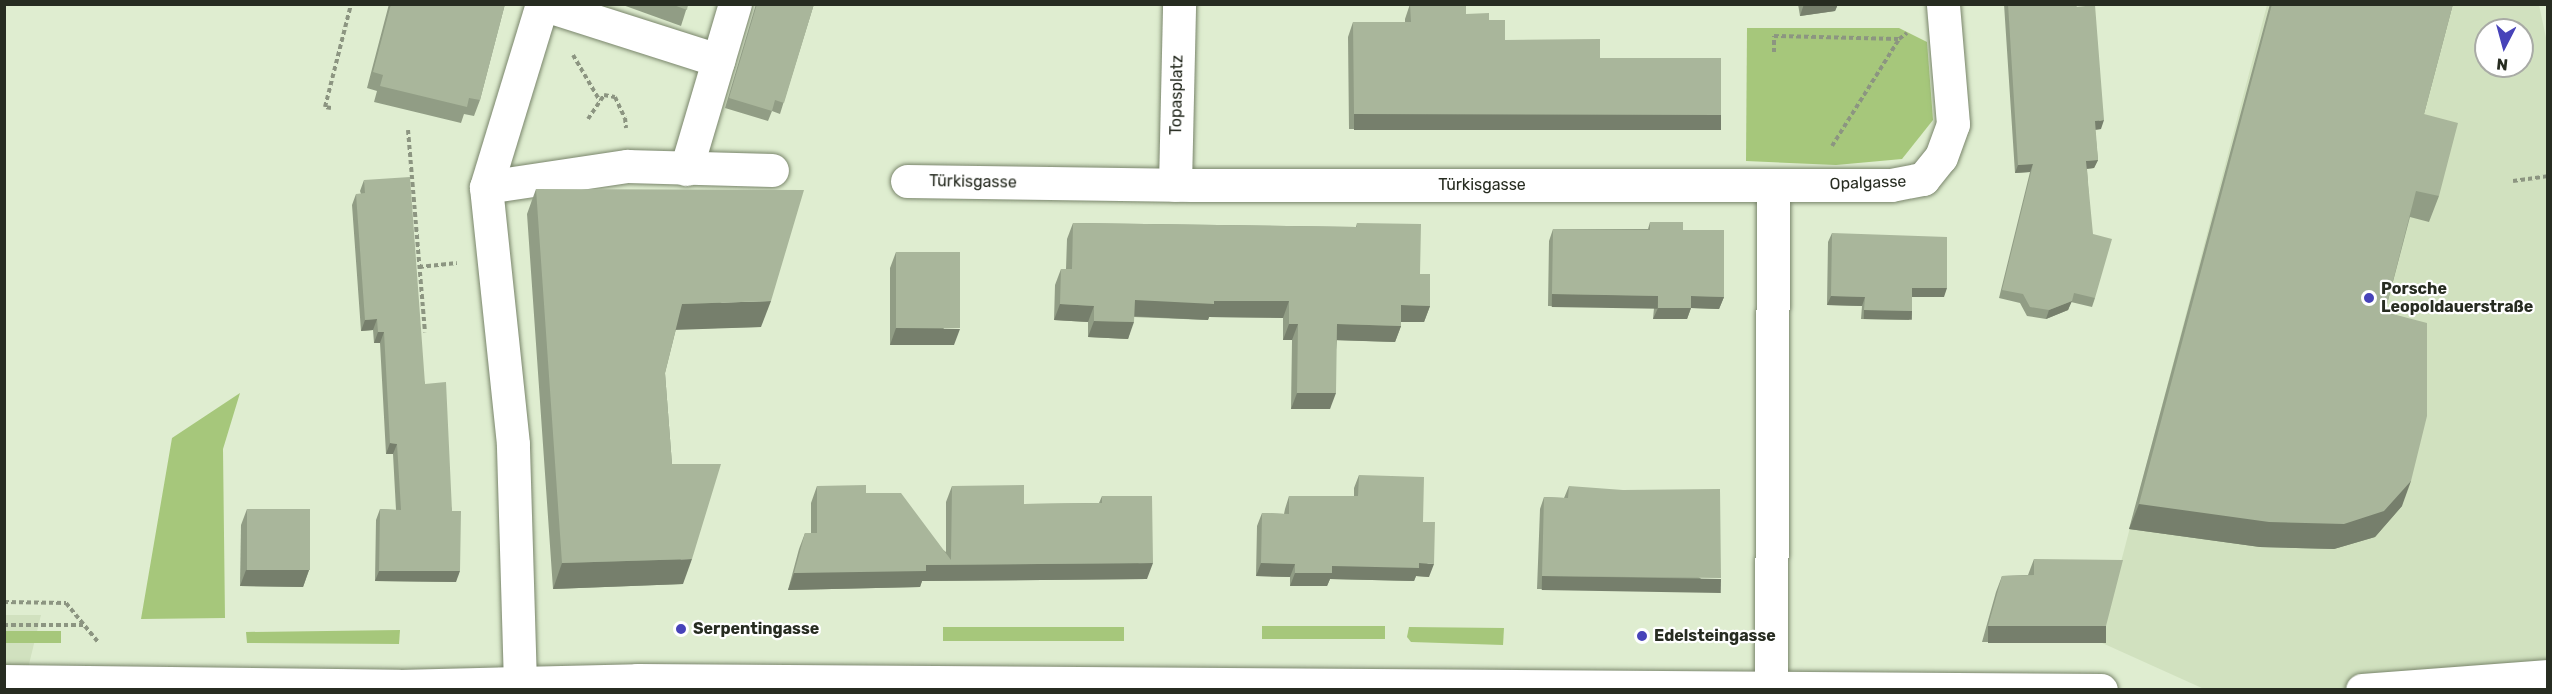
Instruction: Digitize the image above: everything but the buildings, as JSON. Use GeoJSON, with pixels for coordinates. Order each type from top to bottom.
{"type":"FeatureCollection","features":[{"type":"Feature","properties":{"kind":"main road"},"geometry":{"type":"LineString","coordinates":[[520,684],[513,444],[486,187],[542,4],[718,60]]}},
{"type":"Feature","properties":{"kind":"main road"},"geometry":{"type":"LineString","coordinates":[[686,169],[735,4]]}},
{"type":"Feature","properties":{"kind":"main road","name":"Topasplatz"},"geometry":{"type":"LineString","coordinates":[[1179,4],[1183,185]]}},
{"type":"Feature","properties":{"kind":"main road","name":"Opalgasse"},"geometry":{"type":"LineString","coordinates":[[1773,185],[1891,185],[1923,179],[1941,157],[1953,124],[1943,4]]}},
{"type":"Feature","properties":{"kind":"main road"},"geometry":{"type":"LineString","coordinates":[[486,187],[627,166],[772,170]]}},
{"type":"Feature","properties":{"kind":"main road","name":"Türkisgasse"},"geometry":{"type":"LineString","coordinates":[[908,181],[1183,185],[1773,185]]}},
{"type":"Feature","properties":{"kind":"main road"},"geometry":{"type":"LineString","coordinates":[[1771,687],[1773,185]]}},
{"type":"Feature","properties":{"kind":"main road"},"geometry":{"type":"LineString","coordinates":[[2362,690],[2547,676]]}},
{"type":"Feature","properties":{"kind":"main road"},"geometry":{"type":"LineString","coordinates":[[14,684],[520,684],[637,680],[1084,687],[1771,687],[2101,690]]}},
{"type":"Feature","properties":{"kind":"path"},"geometry":{"type":"LineString","coordinates":[[332,108],[325,107],[351,4]]}},
{"type":"Feature","properties":{"kind":"path"},"geometry":{"type":"LineString","coordinates":[[1830,149],[1899,39],[1913,28]]}},
{"type":"Feature","properties":{"kind":"path"},"geometry":{"type":"LineString","coordinates":[[1774,52],[1774,36],[1899,39]]}},
{"type":"Feature","properties":{"kind":"path"},"geometry":{"type":"LineString","coordinates":[[588,119],[604,95],[615,97],[625,117],[627,166]]}},
{"type":"Feature","properties":{"kind":"path"},"geometry":{"type":"LineString","coordinates":[[408,130],[425,332]]}},
{"type":"Feature","properties":{"kind":"path"},"geometry":{"type":"LineString","coordinates":[[2513,181],[2547,176]]}},
{"type":"Feature","properties":{"kind":"path"},"geometry":{"type":"LineString","coordinates":[[4,602],[66,603],[87,625],[4,625]]}},
{"type":"Feature","properties":{"kind":"shaded area","name":"Porsche Leopoldauerstraße"},"geometry":{"type":"Polygon","coordinates":[[[2267,5],[2539,5],[2548,47],[2547,689],[2204,689],[2100,642],[2267,5]]]}},
{"type":"Feature","properties":{"kind":"shaded area"},"geometry":{"type":"Polygon","coordinates":[[[5,615],[41,615],[23,689],[5,690],[5,615]]]}},
{"type":"Feature","properties":{"kind":"green space"},"geometry":{"type":"Polygon","coordinates":[[[1747,28],[1899,28],[1927,42],[1933,120],[1902,159],[1836,165],[1746,161],[1747,28]]]}},
{"type":"Feature","properties":{"kind":"green space"},"geometry":{"type":"Polygon","coordinates":[[[240,393],[223,449],[225,618],[141,619],[172,438],[240,393]]]}},
{"type":"Feature","properties":{"kind":"green space"},"geometry":{"type":"Polygon","coordinates":[[[1262,626],[1385,626],[1385,639],[1262,639],[1262,626]]]}},
{"type":"Feature","properties":{"kind":"green space"},"geometry":{"type":"Polygon","coordinates":[[[943,627],[1124,627],[1124,641],[943,641],[943,627]]]}},
{"type":"Feature","properties":{"kind":"green space"},"geometry":{"type":"Polygon","coordinates":[[[1409,627],[1504,628],[1503,645],[1411,642],[1407,637],[1409,627]]]}},
{"type":"Feature","properties":{"kind":"green space"},"geometry":{"type":"Polygon","coordinates":[[[400,630],[399,644],[247,643],[246,632],[400,630]]]}},
{"type":"Feature","properties":{"kind":"green space"},"geometry":{"type":"Polygon","coordinates":[[[5,631],[61,631],[61,643],[5,643],[5,631]]]}},
{"type":"Feature","properties":{"kind":"place","name":"Porsche Leopoldauerstraße"},"geometry":{"type":"Point","coordinates":[2369,298]}},
{"type":"Feature","properties":{"kind":"place","name":"Serpentingasse"},"geometry":{"type":"Point","coordinates":[681,629]}},
{"type":"Feature","properties":{"kind":"place","name":"Edelsteingasse"},"geometry":{"type":"Point","coordinates":[1642,636]}}]}
